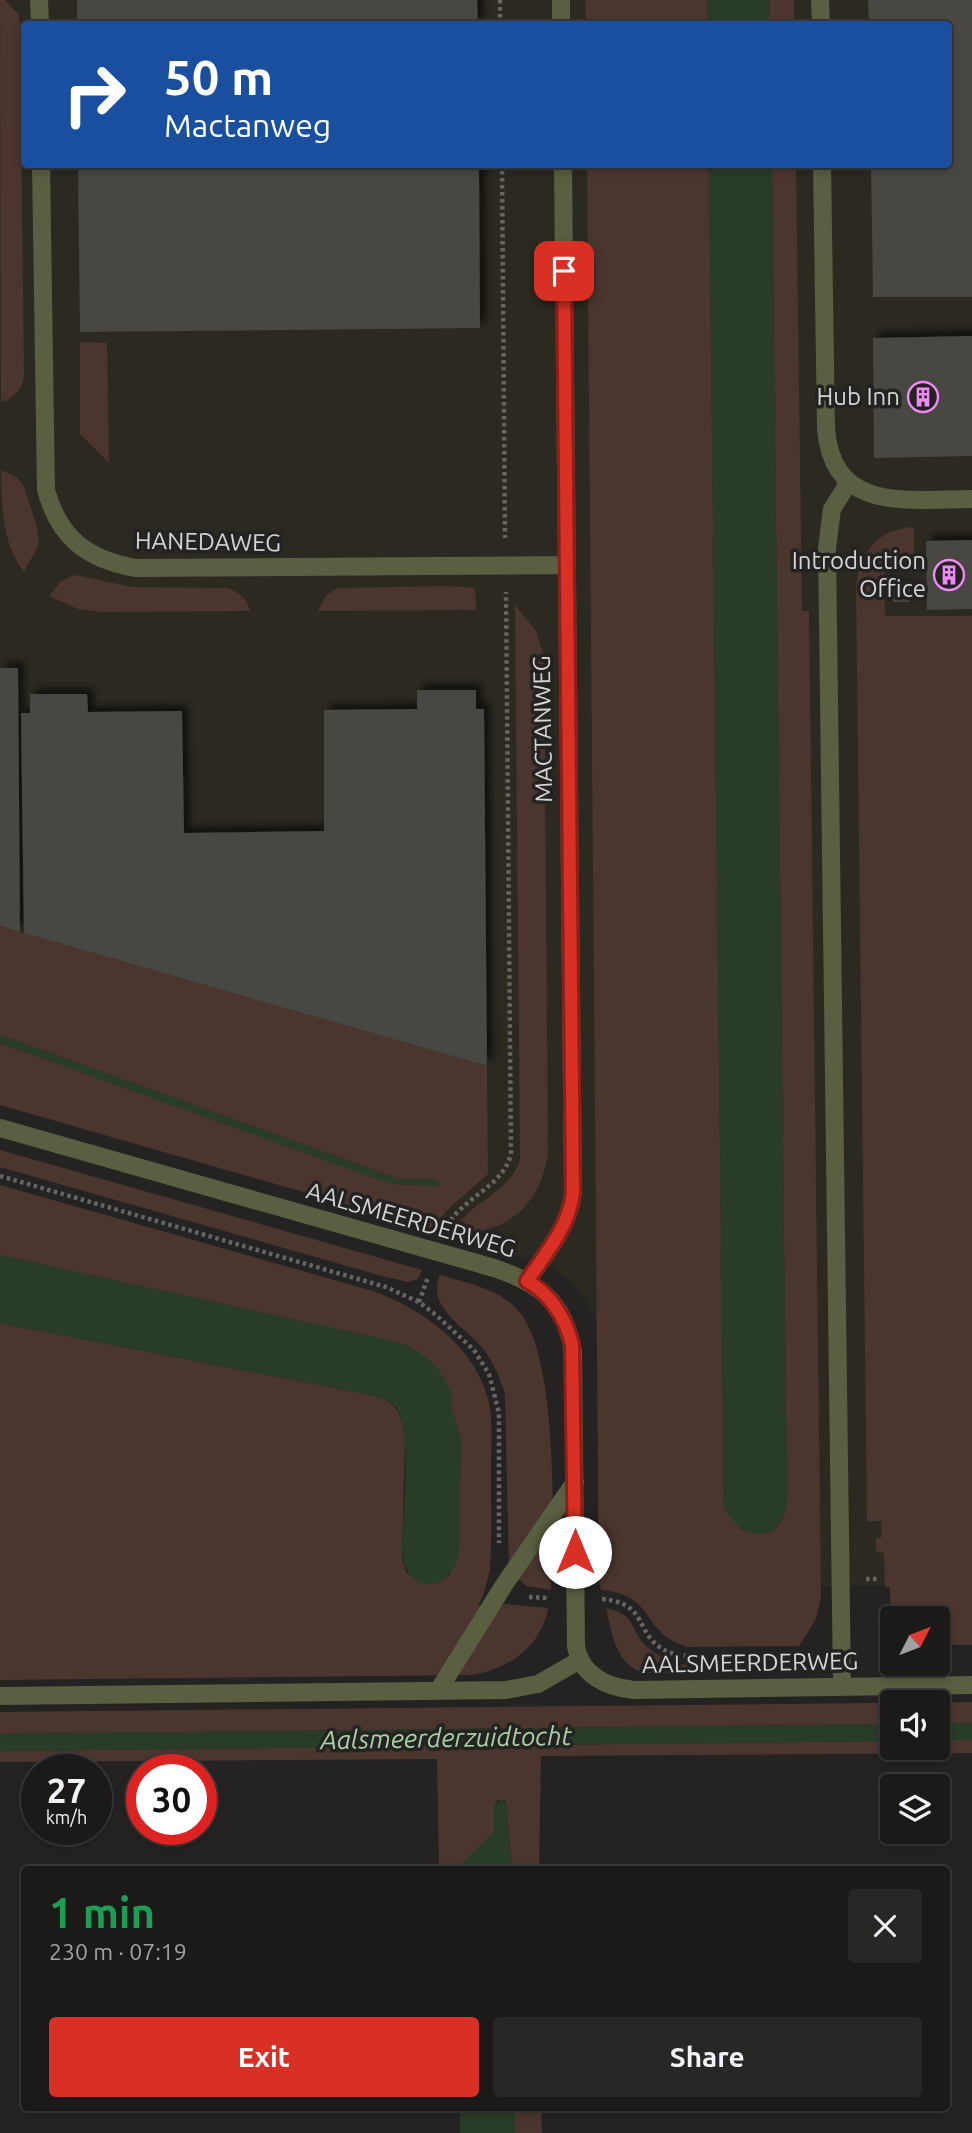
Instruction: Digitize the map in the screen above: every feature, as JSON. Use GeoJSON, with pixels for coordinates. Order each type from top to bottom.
{"type":"FeatureCollection","features":[{"type":"Feature","properties":{"kind":"street"},"geometry":{"type":"LineString","coordinates":[[39,0],[40,21]]}},
{"type":"Feature","properties":{"kind":"street"},"geometry":{"type":"LineString","coordinates":[[561,0],[561,21]]}},
{"type":"Feature","properties":{"kind":"street"},"geometry":{"type":"LineString","coordinates":[[820,0],[821,21]]}},
{"type":"Feature","properties":{"kind":"street","name":"HANEDAWEG"},"geometry":{"type":"LineString","coordinates":[[41,168],[46,490],[57,521],[77,544],[104,560],[135,568],[566,565]]}},
{"type":"Feature","properties":{"kind":"street","name":"MACTANWEG"},"geometry":{"type":"LineString","coordinates":[[527,1281],[563,1228],[573,1193],[562,168]]}},
{"type":"Feature","properties":{"kind":"street"},"geometry":{"type":"LineString","coordinates":[[822,168],[827,437],[832,459],[849,482],[866,493],[887,499],[972,499]]}},
{"type":"Feature","properties":{"kind":"street"},"geometry":{"type":"LineString","coordinates":[[842,1687],[827,548],[832,509],[849,482]]}},
{"type":"Feature","properties":{"kind":"street","name":"AALSMEERDERWEG"},"geometry":{"type":"LineString","coordinates":[[0,1128],[494,1268],[527,1281],[545,1293],[560,1313],[572,1344],[576,1646],[580,1661],[600,1681],[634,1690],[972,1685]]}},
{"type":"Feature","properties":{"kind":"street"},"geometry":{"type":"LineString","coordinates":[[438,1691],[504,1585],[575,1482]]}},
{"type":"Feature","properties":{"kind":"street"},"geometry":{"type":"LineString","coordinates":[[0,1696],[522,1688],[552,1678],[580,1661]]}},
{"type":"Feature","properties":{"kind":"path"},"geometry":{"type":"LineString","coordinates":[[500,0],[500,21]]}},
{"type":"Feature","properties":{"kind":"path","name":"MACTANWEG"},"geometry":{"type":"LineString","coordinates":[[497,1179],[509,1163],[511,1150],[502,168]]}},
{"type":"Feature","properties":{"kind":"path"},"geometry":{"type":"LineString","coordinates":[[0,1176],[377,1284],[407,1296],[436,1315],[480,1358],[496,1394],[499,1413],[499,1563],[504,1585]]}},
{"type":"Feature","properties":{"kind":"path","name":"AALSMEERDERWEG"},"geometry":{"type":"LineString","coordinates":[[504,1585],[522,1596],[612,1600],[624,1603],[636,1613],[652,1641],[670,1653],[691,1656],[787,1657]]}},
{"type":"Feature","properties":{"kind":"shaded area"},"geometry":{"type":"Polygon","coordinates":[[[0,0],[707,0],[707,21],[21,21],[21,168],[709,168],[724,1506],[787,1503],[772,168],[952,168],[952,21],[770,21],[770,0],[972,0],[972,1629],[950,1623],[950,1606],[891,1606],[890,1586],[688,1587],[599,1581],[596,1319],[572,1282],[549,1266],[436,1230],[445,1212],[488,1174],[487,1066],[0,926],[0,0]]]}},
{"type":"Feature","properties":{"kind":"shaded area"},"geometry":{"type":"Polygon","coordinates":[[[0,0],[5,0],[18,14],[20,25],[24,376],[17,393],[1,402],[0,0]]]}},
{"type":"Feature","properties":{"kind":"shaded area"},"geometry":{"type":"Polygon","coordinates":[[[585,0],[707,0],[707,21],[586,21],[585,0]]]}},
{"type":"Feature","properties":{"kind":"shaded area"},"geometry":{"type":"Polygon","coordinates":[[[770,0],[794,0],[794,21],[770,21],[770,0]]]}},
{"type":"Feature","properties":{"kind":"shaded area"},"geometry":{"type":"Polygon","coordinates":[[[587,168],[709,168],[724,1506],[741,1529],[758,1534],[772,1531],[777,1526],[785,1513],[787,1503],[772,168],[796,168],[802,611],[809,611],[821,1597],[816,1619],[799,1646],[688,1647],[662,1633],[632,1599],[619,1593],[601,1590],[587,168]]]}},
{"type":"Feature","properties":{"kind":"shaded area"},"geometry":{"type":"Polygon","coordinates":[[[80,342],[107,343],[109,463],[80,434],[80,342]]]}},
{"type":"Feature","properties":{"kind":"shaded area"},"geometry":{"type":"Polygon","coordinates":[[[1,470],[16,477],[24,486],[37,528],[39,544],[24,572],[11,548],[4,524],[1,470]]]}},
{"type":"Feature","properties":{"kind":"shaded area"},"geometry":{"type":"Polygon","coordinates":[[[914,527],[914,569],[884,570],[885,616],[972,616],[972,1645],[950,1645],[950,1606],[890,1606],[890,1587],[885,1587],[884,1553],[876,1552],[876,1538],[882,1537],[881,1521],[867,1521],[856,587],[866,553],[880,538],[914,527]]]}},
{"type":"Feature","properties":{"kind":"shaded area"},"geometry":{"type":"Polygon","coordinates":[[[75,575],[132,587],[227,588],[242,596],[250,611],[102,612],[78,609],[49,596],[61,581],[75,575]]]}},
{"type":"Feature","properties":{"kind":"shaded area"},"geometry":{"type":"Polygon","coordinates":[[[339,588],[475,588],[476,610],[318,611],[326,595],[339,588]]]}},
{"type":"Feature","properties":{"kind":"shaded area"},"geometry":{"type":"Polygon","coordinates":[[[515,605],[536,631],[544,656],[548,1153],[538,1188],[518,1213],[505,1223],[490,1229],[454,1234],[459,1223],[468,1214],[508,1181],[520,1158],[515,605]]]}},
{"type":"Feature","properties":{"kind":"shaded area"},"geometry":{"type":"Polygon","coordinates":[[[0,926],[487,1066],[488,1174],[445,1212],[436,1230],[0,1105],[0,1043],[393,1184],[439,1185],[437,1179],[399,1179],[0,1035],[0,926]]]}},
{"type":"Feature","properties":{"kind":"shaded area"},"geometry":{"type":"Polygon","coordinates":[[[0,1150],[422,1270],[418,1279],[408,1282],[382,1276],[0,1167],[0,1150]]]}},
{"type":"Feature","properties":{"kind":"shaded area"},"geometry":{"type":"Polygon","coordinates":[[[0,1185],[373,1291],[408,1307],[441,1329],[468,1358],[478,1374],[490,1410],[490,1570],[478,1605],[494,1614],[504,1604],[548,1608],[539,1634],[531,1644],[511,1661],[472,1675],[0,1680],[0,1323],[387,1400],[400,1415],[405,1434],[402,1560],[407,1573],[420,1582],[449,1576],[457,1559],[461,1438],[452,1412],[452,1393],[409,1346],[0,1255],[0,1185]]]}},
{"type":"Feature","properties":{"kind":"shaded area"},"geometry":{"type":"Polygon","coordinates":[[[440,1275],[484,1288],[505,1298],[521,1314],[533,1337],[542,1369],[551,1447],[551,1590],[526,1586],[509,1570],[505,1395],[497,1372],[484,1350],[443,1307],[437,1287],[440,1275]]]}},
{"type":"Feature","properties":{"kind":"shaded area"},"geometry":{"type":"Polygon","coordinates":[[[606,1608],[627,1617],[649,1649],[675,1662],[686,1665],[774,1665],[749,1671],[643,1673],[626,1662],[621,1655],[613,1637],[606,1608]]]}},
{"type":"Feature","properties":{"kind":"shaded area"},"geometry":{"type":"Polygon","coordinates":[[[950,1702],[972,1702],[972,1723],[950,1723],[950,1702]]]}},
{"type":"Feature","properties":{"kind":"shaded area"},"geometry":{"type":"Polygon","coordinates":[[[880,1703],[880,1724],[0,1734],[0,1712],[880,1703]]]}},
{"type":"Feature","properties":{"kind":"shaded area"},"geometry":{"type":"Polygon","coordinates":[[[950,1740],[972,1740],[972,1753],[950,1753],[950,1740]]]}},
{"type":"Feature","properties":{"kind":"shaded area"},"geometry":{"type":"Polygon","coordinates":[[[880,1741],[880,1754],[541,1756],[539,1866],[512,1866],[506,1804],[505,1800],[498,1800],[494,1806],[494,1832],[461,1866],[439,1866],[437,1759],[217,1761],[217,1754],[126,1754],[126,1761],[112,1761],[112,1754],[21,1754],[21,1762],[0,1762],[0,1751],[880,1741]]]}},
{"type":"Feature","properties":{"kind":"shaded area"},"geometry":{"type":"Polygon","coordinates":[[[515,2111],[541,2111],[542,2133],[515,2133],[515,2111]]]}},
{"type":"Feature","properties":{"kind":"water"},"geometry":{"type":"Polygon","coordinates":[[[707,0],[770,0],[770,21],[707,21],[707,0]]]}},
{"type":"Feature","properties":{"kind":"water"},"geometry":{"type":"Polygon","coordinates":[[[709,168],[772,168],[787,1503],[783,1517],[776,1527],[758,1534],[739,1527],[724,1506],[709,168]]]}},
{"type":"Feature","properties":{"kind":"water"},"geometry":{"type":"Polygon","coordinates":[[[0,1035],[399,1179],[438,1179],[439,1186],[393,1184],[365,1175],[0,1043],[0,1035]]]}},
{"type":"Feature","properties":{"kind":"water"},"geometry":{"type":"Polygon","coordinates":[[[0,1255],[385,1339],[409,1346],[429,1359],[438,1368],[452,1393],[452,1412],[461,1438],[459,1552],[447,1577],[438,1583],[419,1582],[410,1575],[405,1564],[402,1549],[404,1434],[396,1407],[388,1401],[361,1393],[0,1323],[0,1255]]]}},
{"type":"Feature","properties":{"kind":"water"},"geometry":{"type":"Polygon","coordinates":[[[950,1723],[972,1723],[972,1740],[950,1740],[950,1723]]]}},
{"type":"Feature","properties":{"kind":"water","name":"Aalsmeerderzuidtocht"},"geometry":{"type":"Polygon","coordinates":[[[880,1724],[880,1741],[0,1751],[0,1734],[880,1724]]]}},
{"type":"Feature","properties":{"kind":"water"},"geometry":{"type":"Polygon","coordinates":[[[502,1799],[506,1804],[512,1866],[461,1866],[494,1832],[494,1806],[502,1799]]]}},
{"type":"Feature","properties":{"kind":"water"},"geometry":{"type":"Polygon","coordinates":[[[460,2111],[515,2111],[515,2133],[460,2133],[460,2111]]]}},
{"type":"Feature","properties":{"kind":"building"},"geometry":{"type":"Polygon","coordinates":[[[77,0],[477,0],[478,21],[77,21],[77,0]]]}},
{"type":"Feature","properties":{"kind":"building"},"geometry":{"type":"Polygon","coordinates":[[[868,0],[972,0],[972,297],[873,297],[871,168],[952,168],[952,21],[869,21],[868,0]]]}},
{"type":"Feature","properties":{"kind":"building"},"geometry":{"type":"Polygon","coordinates":[[[78,168],[479,168],[480,328],[80,332],[78,168]]]}},
{"type":"Feature","properties":{"kind":"building","name":"Hub Inn"},"geometry":{"type":"Polygon","coordinates":[[[972,336],[972,456],[874,458],[873,338],[972,336]]]}},
{"type":"Feature","properties":{"kind":"building","name":"Introduction Office"},"geometry":{"type":"Polygon","coordinates":[[[972,540],[972,609],[927,610],[926,541],[972,540]]]}},
{"type":"Feature","properties":{"kind":"building"},"geometry":{"type":"Polygon","coordinates":[[[893,588],[910,588],[910,602],[893,602],[893,588]]]}},
{"type":"Feature","properties":{"kind":"building"},"geometry":{"type":"Polygon","coordinates":[[[0,668],[18,668],[20,932],[0,926],[0,668]]]}},
{"type":"Feature","properties":{"kind":"building"},"geometry":{"type":"Polygon","coordinates":[[[417,690],[476,690],[476,709],[484,709],[487,1066],[24,933],[21,713],[30,713],[30,694],[87,694],[88,712],[182,711],[184,833],[324,831],[324,710],[417,709],[417,690]]]}},
{"type":"Feature","properties":{"kind":"place","name":"Hub Inn"},"geometry":{"type":"Point","coordinates":[923,397]}},
{"type":"Feature","properties":{"kind":"place","name":"Introduction Office"},"geometry":{"type":"Point","coordinates":[949,575]}},
{"type":"Feature","properties":{"kind":"route"},"geometry":{"type":"LineString","coordinates":[[564,271],[573,1193],[563,1228],[527,1281],[545,1293],[560,1313],[572,1344],[575,1552]]}}]}
